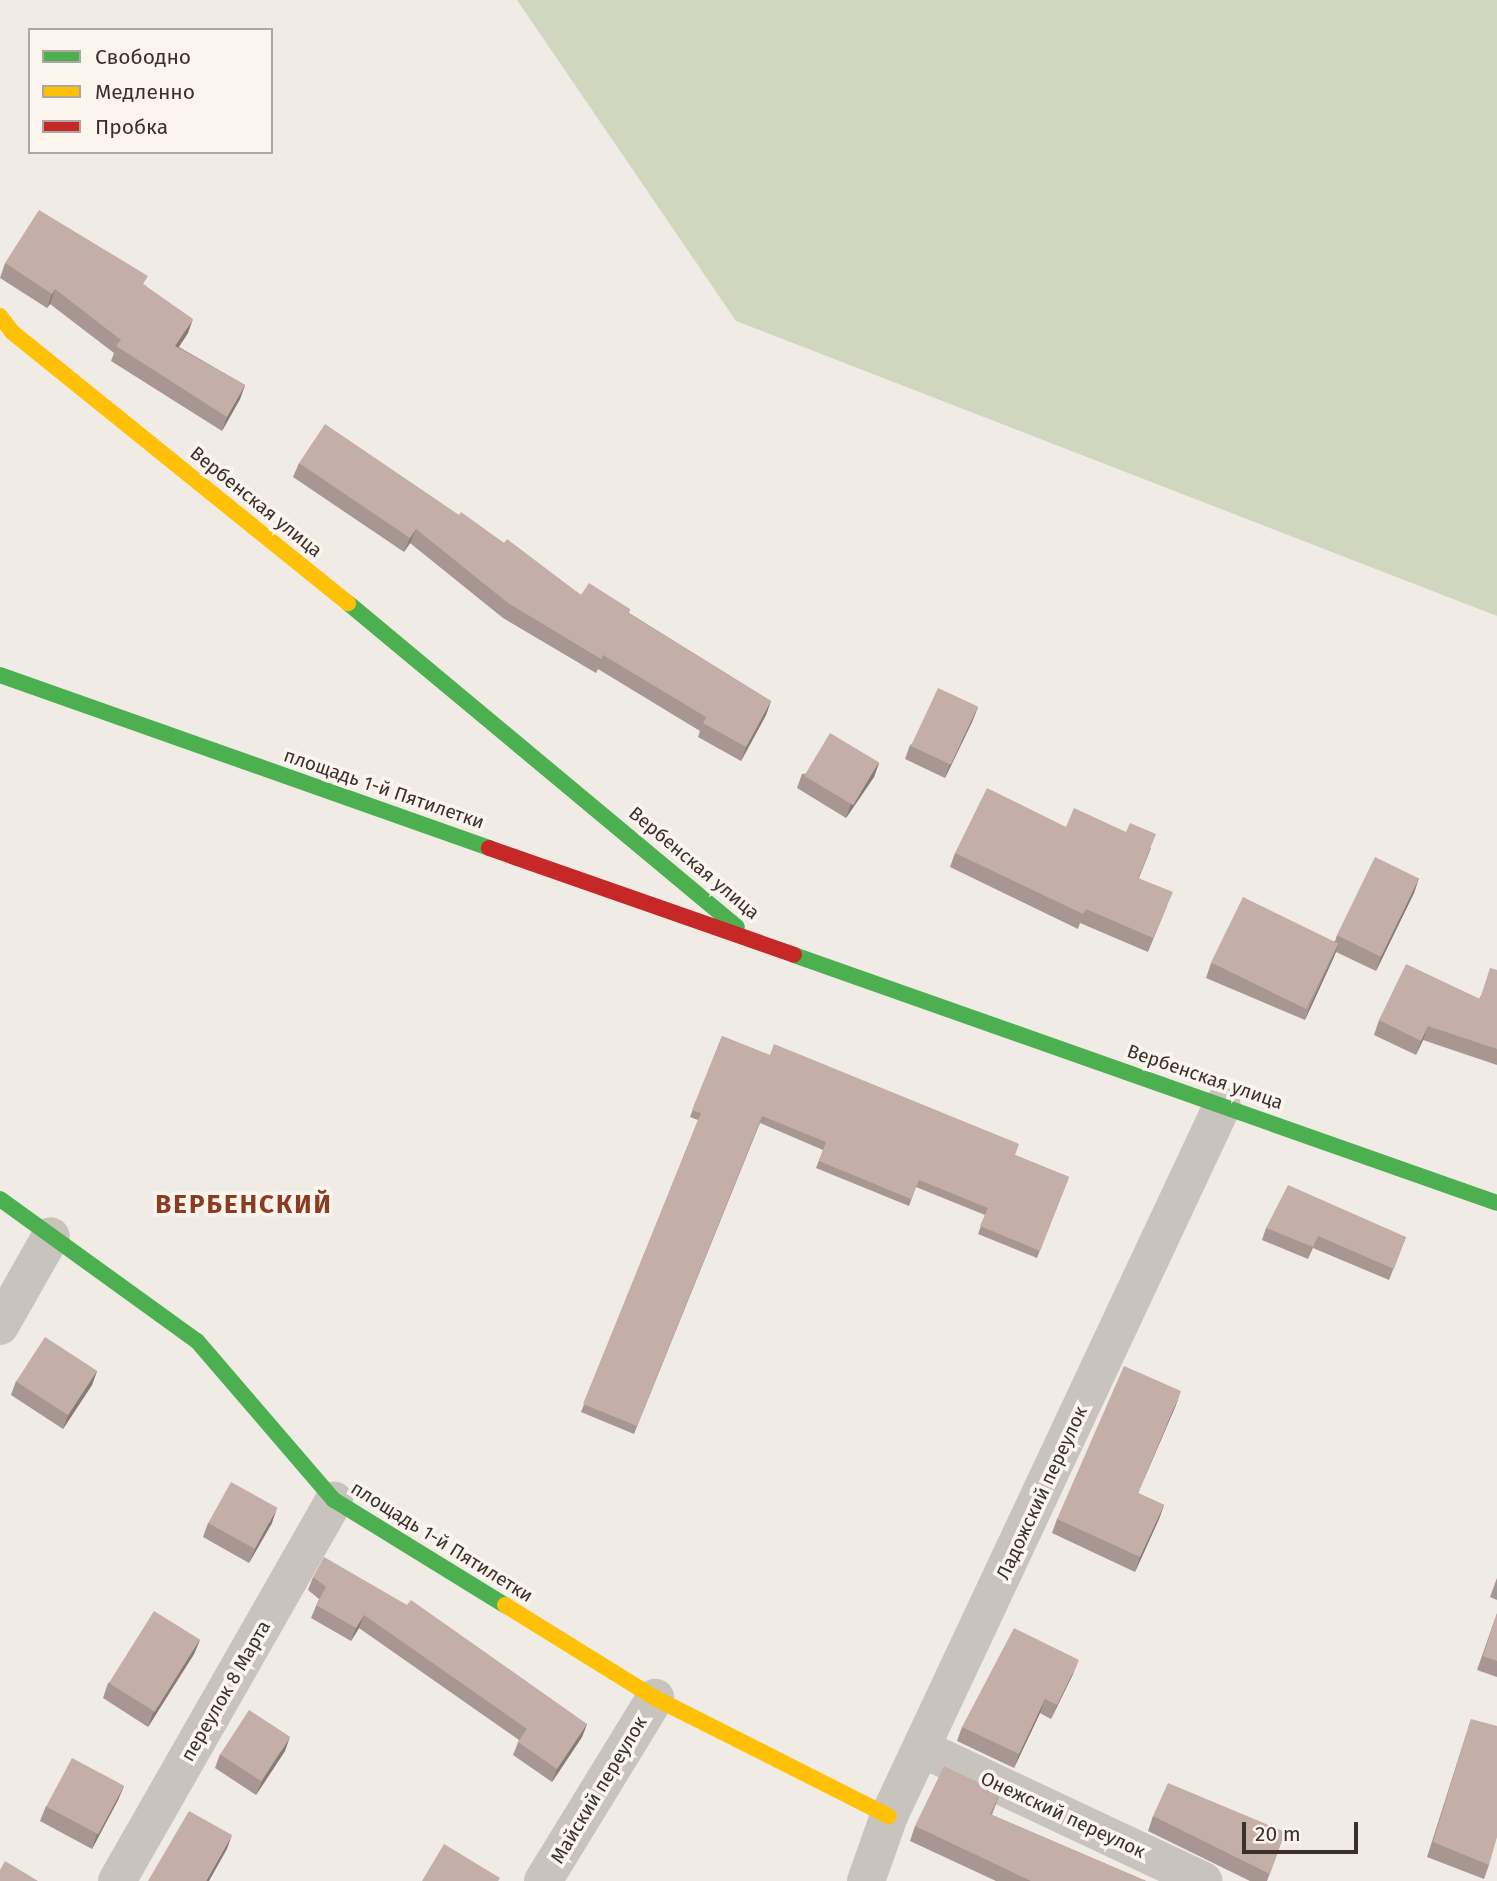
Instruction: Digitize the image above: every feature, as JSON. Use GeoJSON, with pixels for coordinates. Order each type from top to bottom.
{"type":"FeatureCollection","features":[{"type":"Feature","properties":{"kind":"street","name":"Вербенская улица"},"geometry":{"type":"LineString","coordinates":[[0,316],[12,332],[423,664],[755,942],[1497,1203]]}},
{"type":"Feature","properties":{"kind":"street","name":"площадь 1-й Пятилетки"},"geometry":{"type":"LineString","coordinates":[[0,675],[755,942]]}},
{"type":"Feature","properties":{"kind":"street","name":"Ладожский переулок"},"geometry":{"type":"LineString","coordinates":[[866,1881],[889,1816],[923,1749],[1222,1106]]}},
{"type":"Feature","properties":{"kind":"street","name":"площадь 1-й Пятилетки"},"geometry":{"type":"LineString","coordinates":[[0,1199],[197,1341],[334,1500],[655,1698],[889,1816]]}},
{"type":"Feature","properties":{"kind":"street"},"geometry":{"type":"LineString","coordinates":[[0,1326],[51,1236]]}},
{"type":"Feature","properties":{"kind":"street","name":"переулок 8 Марта"},"geometry":{"type":"LineString","coordinates":[[117,1881],[334,1500]]}},
{"type":"Feature","properties":{"kind":"street","name":"Майский переулок"},"geometry":{"type":"LineString","coordinates":[[544,1881],[655,1698]]}},
{"type":"Feature","properties":{"kind":"street","name":"Онежский переулок"},"geometry":{"type":"LineString","coordinates":[[923,1749],[1203,1881]]}},
{"type":"Feature","properties":{"kind":"green space"},"geometry":{"type":"Polygon","coordinates":[[[517,0],[1497,0],[1497,616],[736,321],[517,0]]]}},
{"type":"Feature","properties":{"kind":"building"},"geometry":{"type":"Polygon","coordinates":[[[39,210],[148,276],[143,284],[193,319],[175,346],[245,385],[227,417],[116,346],[121,340],[55,289],[52,294],[5,263],[39,210]]]}},
{"type":"Feature","properties":{"kind":"building"},"geometry":{"type":"Polygon","coordinates":[[[325,424],[459,515],[461,512],[504,543],[507,539],[581,595],[589,583],[630,609],[628,613],[771,701],[746,747],[703,723],[706,717],[603,655],[601,659],[508,603],[416,529],[410,538],[299,463],[325,424]]]}},
{"type":"Feature","properties":{"kind":"building"},"geometry":{"type":"Polygon","coordinates":[[[938,688],[978,707],[951,765],[911,746],[938,688]]]}},
{"type":"Feature","properties":{"kind":"building"},"geometry":{"type":"Polygon","coordinates":[[[830,733],[879,762],[853,805],[804,776],[830,733]]]}},
{"type":"Feature","properties":{"kind":"building"},"geometry":{"type":"Polygon","coordinates":[[[987,788],[1066,827],[1074,808],[1126,832],[1130,823],[1156,834],[1138,878],[1173,892],[1153,938],[1086,909],[1083,914],[955,853],[987,788]]]}},
{"type":"Feature","properties":{"kind":"building"},"geometry":{"type":"Polygon","coordinates":[[[1375,857],[1419,878],[1381,957],[1337,935],[1375,857]]]}},
{"type":"Feature","properties":{"kind":"building"},"geometry":{"type":"Polygon","coordinates":[[[1243,897],[1338,943],[1306,1009],[1211,963],[1243,897]]]}},
{"type":"Feature","properties":{"kind":"building"},"geometry":{"type":"Polygon","coordinates":[[[1406,964],[1480,999],[1490,968],[1497,970],[1497,1049],[1428,1026],[1421,1041],[1379,1020],[1406,964]]]}},
{"type":"Feature","properties":{"kind":"building"},"geometry":{"type":"Polygon","coordinates":[[[722,1036],[770,1055],[774,1044],[1019,1144],[1015,1155],[1069,1177],[1040,1251],[980,1226],[988,1208],[919,1180],[911,1199],[819,1161],[826,1142],[762,1116],[637,1426],[583,1404],[701,1113],[692,1110],[722,1036]]]}},
{"type":"Feature","properties":{"kind":"building"},"geometry":{"type":"Polygon","coordinates":[[[1288,1185],[1406,1237],[1394,1269],[1318,1236],[1313,1247],[1266,1228],[1288,1185]]]}},
{"type":"Feature","properties":{"kind":"building"},"geometry":{"type":"Polygon","coordinates":[[[45,1337],[97,1371],[68,1415],[16,1381],[45,1337]]]}},
{"type":"Feature","properties":{"kind":"building"},"geometry":{"type":"Polygon","coordinates":[[[1124,1366],[1181,1391],[1138,1493],[1164,1505],[1140,1557],[1057,1519],[1124,1366]]]}},
{"type":"Feature","properties":{"kind":"building"},"geometry":{"type":"Polygon","coordinates":[[[231,1482],[277,1508],[255,1549],[208,1523],[231,1482]]]}},
{"type":"Feature","properties":{"kind":"building"},"geometry":{"type":"Polygon","coordinates":[[[324,1557],[407,1605],[411,1600],[587,1724],[557,1769],[518,1742],[527,1729],[364,1615],[356,1628],[316,1605],[326,1587],[313,1577],[324,1557]]]}},
{"type":"Feature","properties":{"kind":"building"},"geometry":{"type":"Polygon","coordinates":[[[154,1611],[200,1640],[155,1712],[109,1683],[154,1611]]]}},
{"type":"Feature","properties":{"kind":"building"},"geometry":{"type":"Polygon","coordinates":[[[1497,1614],[1497,1661],[1483,1656],[1497,1614]]]}},
{"type":"Feature","properties":{"kind":"building"},"geometry":{"type":"Polygon","coordinates":[[[1014,1628],[1079,1660],[1057,1705],[1045,1699],[1019,1754],[962,1727],[1014,1628]]]}},
{"type":"Feature","properties":{"kind":"building"},"geometry":{"type":"Polygon","coordinates":[[[249,1710],[290,1737],[261,1781],[220,1754],[249,1710]]]}},
{"type":"Feature","properties":{"kind":"building"},"geometry":{"type":"Polygon","coordinates":[[[1471,1719],[1497,1726],[1497,1837],[1489,1865],[1433,1842],[1471,1719]]]}},
{"type":"Feature","properties":{"kind":"building"},"geometry":{"type":"Polygon","coordinates":[[[72,1758],[124,1786],[98,1834],[46,1807],[72,1758]]]}},
{"type":"Feature","properties":{"kind":"building"},"geometry":{"type":"Polygon","coordinates":[[[944,1766],[1000,1793],[990,1814],[1146,1881],[1031,1881],[915,1826],[944,1766]]]}},
{"type":"Feature","properties":{"kind":"building"},"geometry":{"type":"Polygon","coordinates":[[[1168,1783],[1285,1832],[1270,1874],[1153,1816],[1168,1783]]]}},
{"type":"Feature","properties":{"kind":"building"},"geometry":{"type":"Polygon","coordinates":[[[189,1811],[232,1835],[206,1881],[148,1881],[189,1811]]]}},
{"type":"Feature","properties":{"kind":"building"},"geometry":{"type":"Polygon","coordinates":[[[444,1844],[500,1878],[498,1881],[422,1881],[444,1844]]]}},
{"type":"Feature","properties":{"kind":"building"},"geometry":{"type":"Polygon","coordinates":[[[5,1861],[38,1881],[0,1881],[0,1870],[5,1861]]]}},
{"type":"Feature","properties":{"kind":"traffic: fast"},"geometry":{"type":"LineString","coordinates":[[348,603],[737,927]]}},
{"type":"Feature","properties":{"kind":"traffic: fast"},"geometry":{"type":"LineString","coordinates":[[0,675],[489,848]]}},
{"type":"Feature","properties":{"kind":"traffic: fast"},"geometry":{"type":"LineString","coordinates":[[794,955],[1497,1203]]}},
{"type":"Feature","properties":{"kind":"traffic: fast"},"geometry":{"type":"LineString","coordinates":[[0,1199],[197,1341],[334,1500],[505,1605]]}},
{"type":"Feature","properties":{"kind":"traffic: slow"},"geometry":{"type":"LineString","coordinates":[[0,316],[12,332],[348,603]]}},
{"type":"Feature","properties":{"kind":"traffic: slow"},"geometry":{"type":"LineString","coordinates":[[505,1605],[655,1698],[889,1816]]}},
{"type":"Feature","properties":{"kind":"traffic: jam"},"geometry":{"type":"LineString","coordinates":[[489,848],[794,955]]}},
{"type":"Feature","properties":{"kind":"district","name":"ВЕРБЕНСКИЙ"},"geometry":{"type":"Point","coordinates":[244,1205]}}]}
